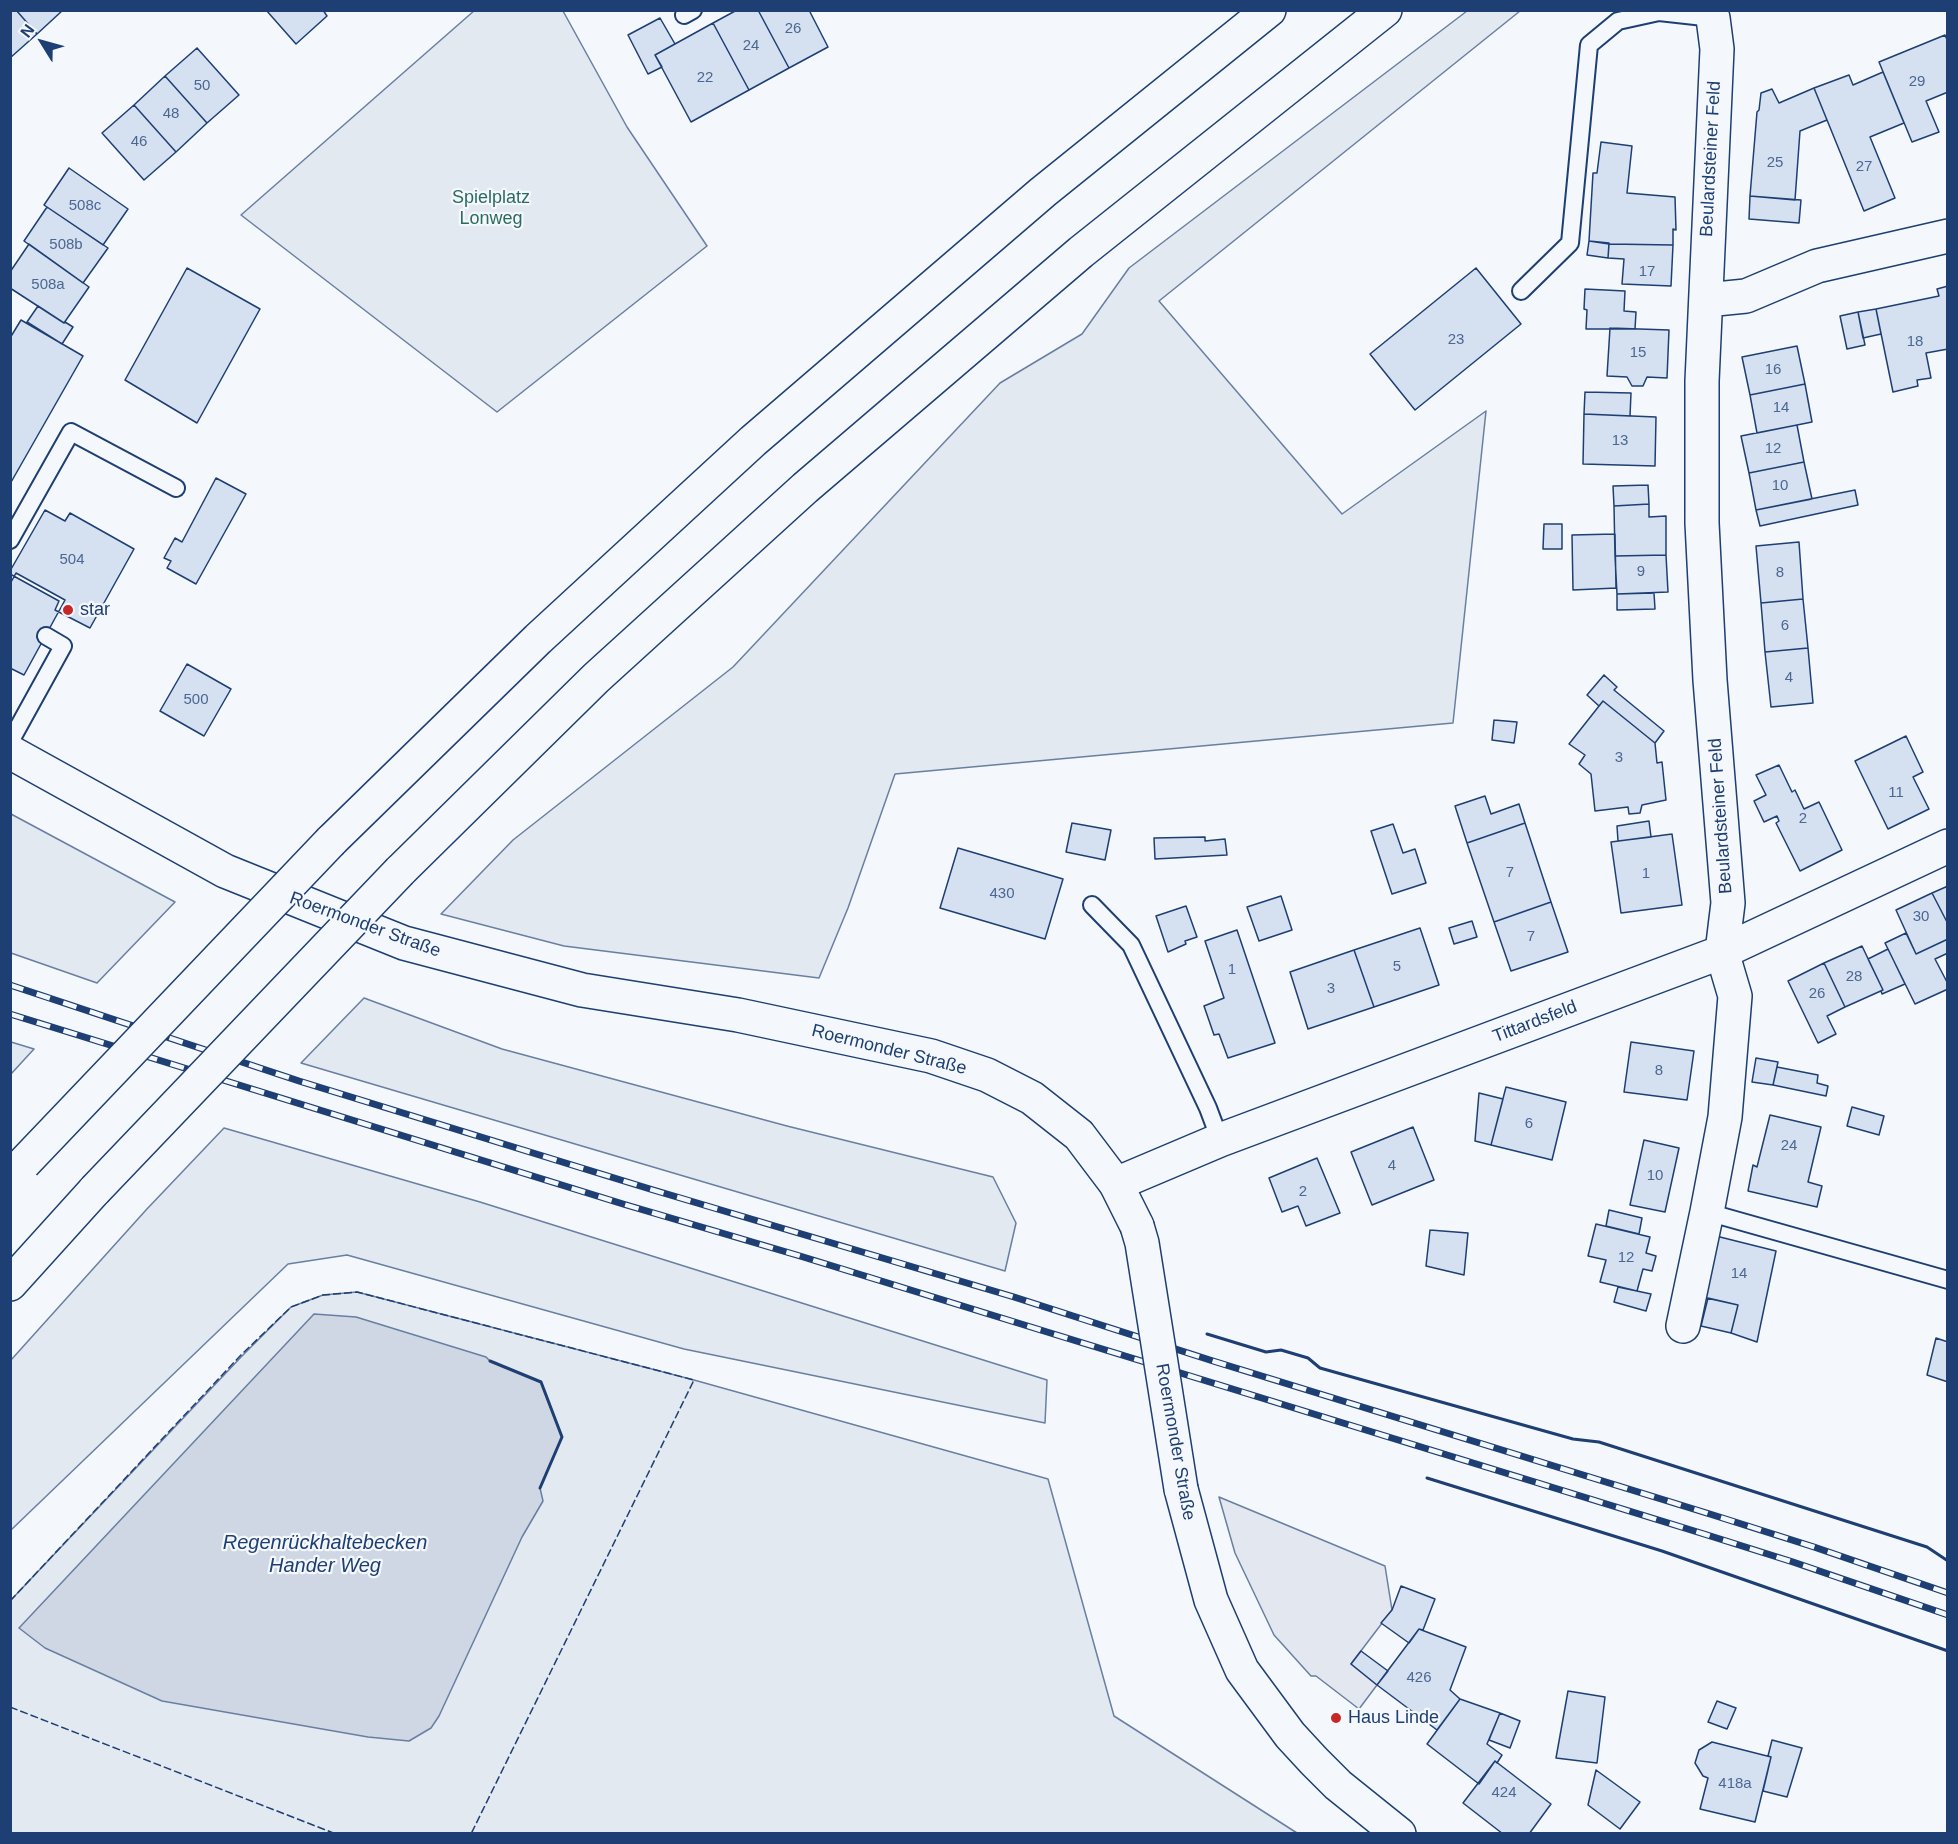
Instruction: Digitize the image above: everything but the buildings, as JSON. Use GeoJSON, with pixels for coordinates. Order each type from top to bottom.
{"type":"FeatureCollection","features":[{"type":"Feature","properties":{"kind":"main road"},"geometry":{"type":"LineString","coordinates":[[17,1170],[331,841],[538,639],[753,441],[1043,192],[1269,10]]}},
{"type":"Feature","properties":{"kind":"main road"},"geometry":{"type":"LineString","coordinates":[[10,1284],[95,1190],[400,870],[596,678],[805,488],[1081,252],[1385,10]]}},
{"type":"Feature","properties":{"kind":"main road","name":"Beulardsteiner Feld"},"geometry":{"type":"LineString","coordinates":[[1683,1326],[1725,1117],[1735,996],[1722,952],[1728,903],[1710,680],[1702,522],[1702,381],[1717,49],[1713,18]]}},
{"type":"Feature","properties":{"kind":"main road"},"geometry":{"type":"LineString","coordinates":[[1706,300],[1746,296],[1817,266],[1947,236]]}},
{"type":"Feature","properties":{"kind":"main road","name":"Roermonder Straße"},"geometry":{"type":"LineString","coordinates":[[10,752],[225,871],[404,943],[582,990],[738,1015],[931,1056],[987,1075],[1032,1098],[1079,1135],[1116,1184],[1137,1226],[1143,1243],[1181,1489],[1211,1600],[1242,1670],[1290,1735],[1314,1761],[1338,1785],[1399,1833]]}},
{"type":"Feature","properties":{"kind":"main road","name":"Tittardsfeld"},"geometry":{"type":"LineString","coordinates":[[1116,1184],[1220,1140],[1722,952],[1947,846]]}},
{"type":"Feature","properties":{"kind":"lane"},"geometry":{"type":"LineString","coordinates":[[1521,291],[1570,243],[1589,45],[1618,21],[1659,12],[1713,18]]}},
{"type":"Feature","properties":{"kind":"lane"},"geometry":{"type":"LineString","coordinates":[[10,540],[71,432],[176,488]]}},
{"type":"Feature","properties":{"kind":"lane"},"geometry":{"type":"LineString","coordinates":[[10,742],[63,646],[46,636]]}},
{"type":"Feature","properties":{"kind":"lane"},"geometry":{"type":"LineString","coordinates":[[1092,905],[1131,945],[1208,1108],[1220,1140]]}},
{"type":"Feature","properties":{"kind":"lane"},"geometry":{"type":"LineString","coordinates":[[1707,1212],[1947,1280]]}},
{"type":"Feature","properties":{"kind":"green space","name":"Spielplatz Lonweg"},"geometry":{"type":"Polygon","coordinates":[[[475,10],[563,11],[627,127],[707,246],[497,412],[241,215],[475,10]]]}},
{"type":"Feature","properties":{"kind":"green space"},"geometry":{"type":"Polygon","coordinates":[[[1467,11],[1520,11],[1159,301],[1342,514],[1486,411],[1453,723],[895,774],[848,908],[819,978],[564,946],[441,914],[513,840],[733,667],[1000,383],[1082,334],[1129,268],[1467,11]]]}},
{"type":"Feature","properties":{"kind":"green space"},"geometry":{"type":"Polygon","coordinates":[[[11,814],[175,902],[97,983],[11,953],[11,814]]]}},
{"type":"Feature","properties":{"kind":"green space"},"geometry":{"type":"Polygon","coordinates":[[[364,998],[502,1049],[787,1126],[993,1177],[1016,1223],[1005,1271],[301,1063],[364,998]]]}},
{"type":"Feature","properties":{"kind":"green space"},"geometry":{"type":"Polygon","coordinates":[[[10,1042],[34,1049],[11,1074],[10,1042]]]}},
{"type":"Feature","properties":{"kind":"green space"},"geometry":{"type":"Polygon","coordinates":[[[224,1128],[480,1202],[1047,1380],[1045,1423],[684,1349],[347,1255],[288,1264],[11,1530],[11,1360],[146,1210],[224,1128]]]}},
{"type":"Feature","properties":{"kind":"green space"},"geometry":{"type":"Polygon","coordinates":[[[357,1292],[694,1380],[1048,1479],[1114,1716],[1297,1833],[11,1833],[10,1601],[291,1307],[323,1295],[357,1292]]]}},
{"type":"Feature","properties":{"kind":"shaded area"},"geometry":{"type":"Polygon","coordinates":[[[1219,1497],[1385,1566],[1392,1610],[1351,1664],[1377,1685],[1359,1709],[1316,1676],[1311,1676],[1274,1635],[1235,1553],[1219,1497]]]}},
{"type":"Feature","properties":{"kind":"water","name":"Regenrückhaltebecken Hander Weg"},"geometry":{"type":"Polygon","coordinates":[[[314,1314],[356,1317],[486,1357],[490,1361],[541,1382],[562,1437],[540,1488],[543,1501],[522,1537],[439,1716],[431,1728],[409,1741],[368,1737],[162,1701],[45,1648],[19,1628],[314,1314]]]}},
{"type":"Feature","properties":{"kind":"railway"},"geometry":{"type":"LineString","coordinates":[[10,985],[299,1081],[650,1189],[1014,1297],[1814,1547],[1948,1593]]}},
{"type":"Feature","properties":{"kind":"railway"},"geometry":{"type":"LineString","coordinates":[[10,1014],[1704,1534],[1948,1615]]}},
{"type":"Feature","properties":{"kind":"fence"},"geometry":{"type":"LineString","coordinates":[[10,1601],[240,1356],[291,1307],[323,1295],[357,1292],[694,1380],[471,1834]]}},
{"type":"Feature","properties":{"kind":"fence"},"geometry":{"type":"LineString","coordinates":[[10,1707],[336,1834]]}},
{"type":"Feature","properties":{"kind":"wall"},"geometry":{"type":"LineString","coordinates":[[1207,1334],[1266,1352],[1281,1350],[1308,1358],[1320,1368],[1573,1439],[1599,1442],[1927,1547],[1948,1561]]}},
{"type":"Feature","properties":{"kind":"wall"},"geometry":{"type":"LineString","coordinates":[[490,1361],[541,1382],[562,1437],[540,1488]]}},
{"type":"Feature","properties":{"kind":"wall"},"geometry":{"type":"LineString","coordinates":[[1427,1478],[1662,1551],[1948,1651]]}},
{"type":"Feature","properties":{"kind":"place","name":"star"},"geometry":{"type":"Point","coordinates":[68,610]}},
{"type":"Feature","properties":{"kind":"place","name":"Haus Linde"},"geometry":{"type":"Point","coordinates":[1336,1718]}}]}
